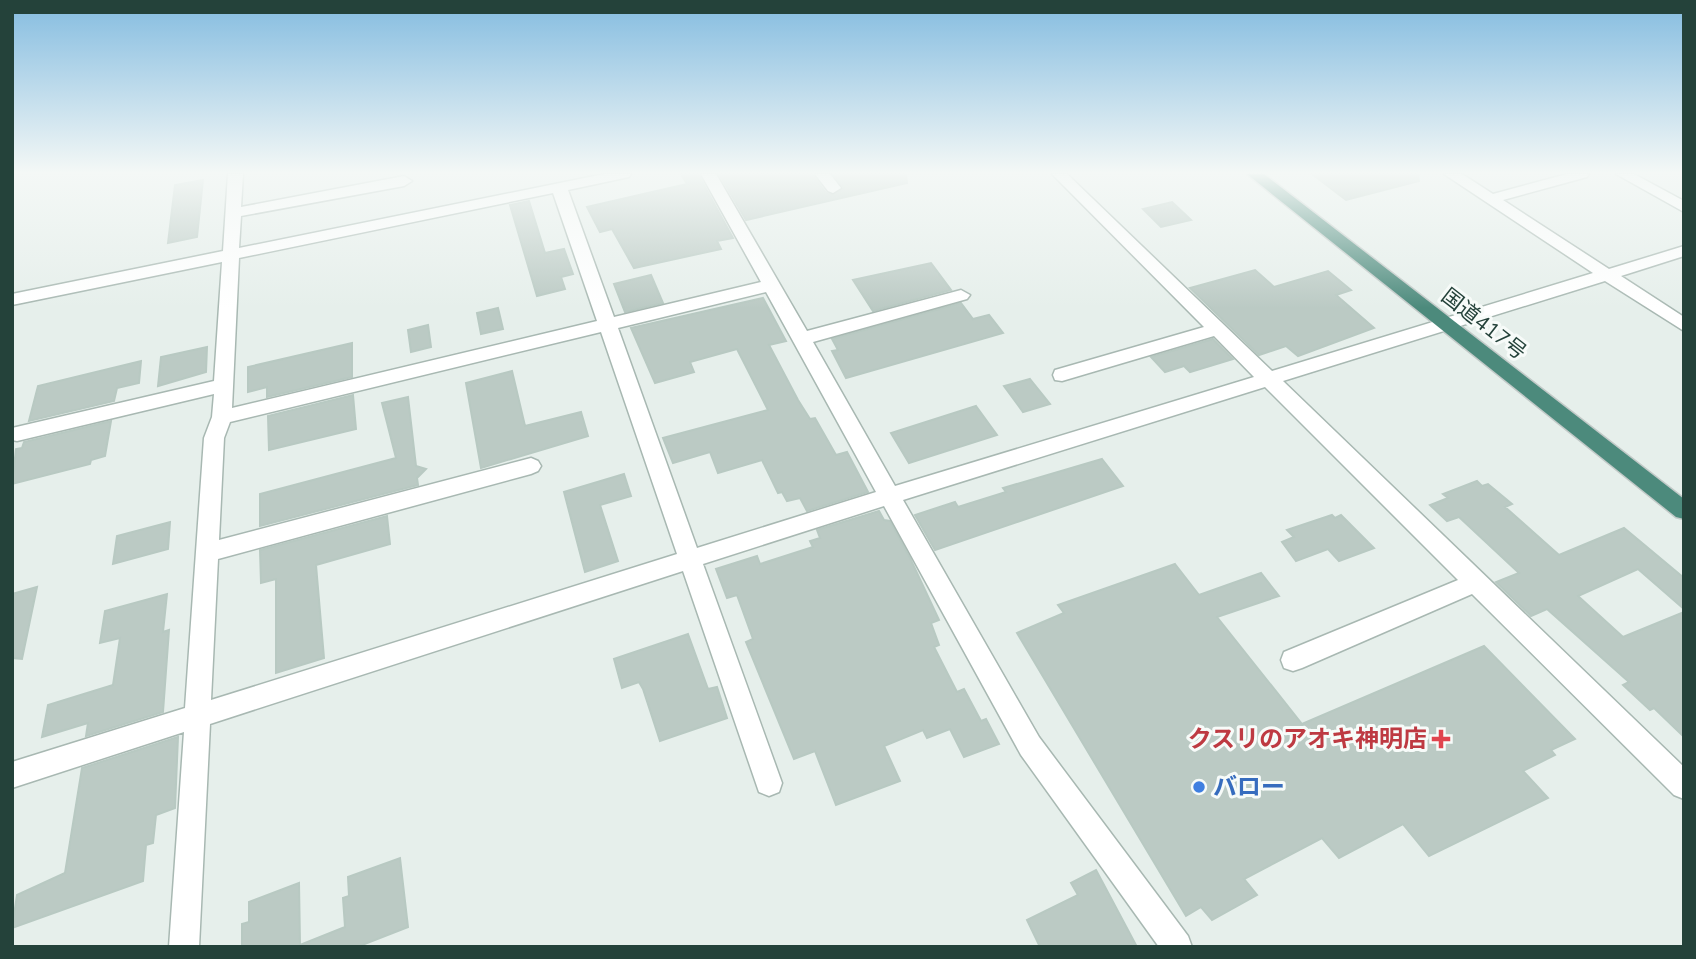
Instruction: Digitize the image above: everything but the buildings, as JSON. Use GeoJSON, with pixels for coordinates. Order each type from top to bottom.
{"type":"FeatureCollection","features":[{"type":"Feature","properties":{"kind":"highway","name":"国道417号"},"geometry":{"type":"LineString","coordinates":[[1312,219],[1684,511]]}},
{"type":"Feature","properties":{"kind":"street"},"geometry":{"type":"LineString","coordinates":[[184,947],[214,438],[222,417],[234,219]]}},
{"type":"Feature","properties":{"kind":"street"},"geometry":{"type":"LineString","coordinates":[[12,300],[232,254],[334,219]]}},
{"type":"Feature","properties":{"kind":"street"},"geometry":{"type":"LineString","coordinates":[[570,219],[769,783]]}},
{"type":"Feature","properties":{"kind":"street"},"geometry":{"type":"LineString","coordinates":[[734,219],[1030,746],[1177,947]]}},
{"type":"Feature","properties":{"kind":"street"},"geometry":{"type":"LineString","coordinates":[[1105,219],[1684,786]]}},
{"type":"Feature","properties":{"kind":"street"},"geometry":{"type":"LineString","coordinates":[[1521,219],[1684,325]]}},
{"type":"Feature","properties":{"kind":"street"},"geometry":{"type":"LineString","coordinates":[[12,775],[889,496],[1684,251]]}},
{"type":"Feature","properties":{"kind":"street"},"geometry":{"type":"LineString","coordinates":[[222,417],[772,285]]}},
{"type":"Feature","properties":{"kind":"street"},"geometry":{"type":"LineString","coordinates":[[801,339],[961,295]]}},
{"type":"Feature","properties":{"kind":"street"},"geometry":{"type":"LineString","coordinates":[[1062,375],[1218,329]]}},
{"type":"Feature","properties":{"kind":"street"},"geometry":{"type":"LineString","coordinates":[[17,433],[224,385]]}},
{"type":"Feature","properties":{"kind":"street"},"geometry":{"type":"LineString","coordinates":[[209,552],[531,466]]}},
{"type":"Feature","properties":{"kind":"street"},"geometry":{"type":"LineString","coordinates":[[1293,660],[1476,582]]}},
{"type":"Feature","properties":{"kind":"place","name":"クスリのアオキ神明店"},"geometry":{"type":"Point","coordinates":[1441,739]}},
{"type":"Feature","properties":{"kind":"place","name":"バロー"},"geometry":{"type":"Point","coordinates":[1199,787]}}]}
